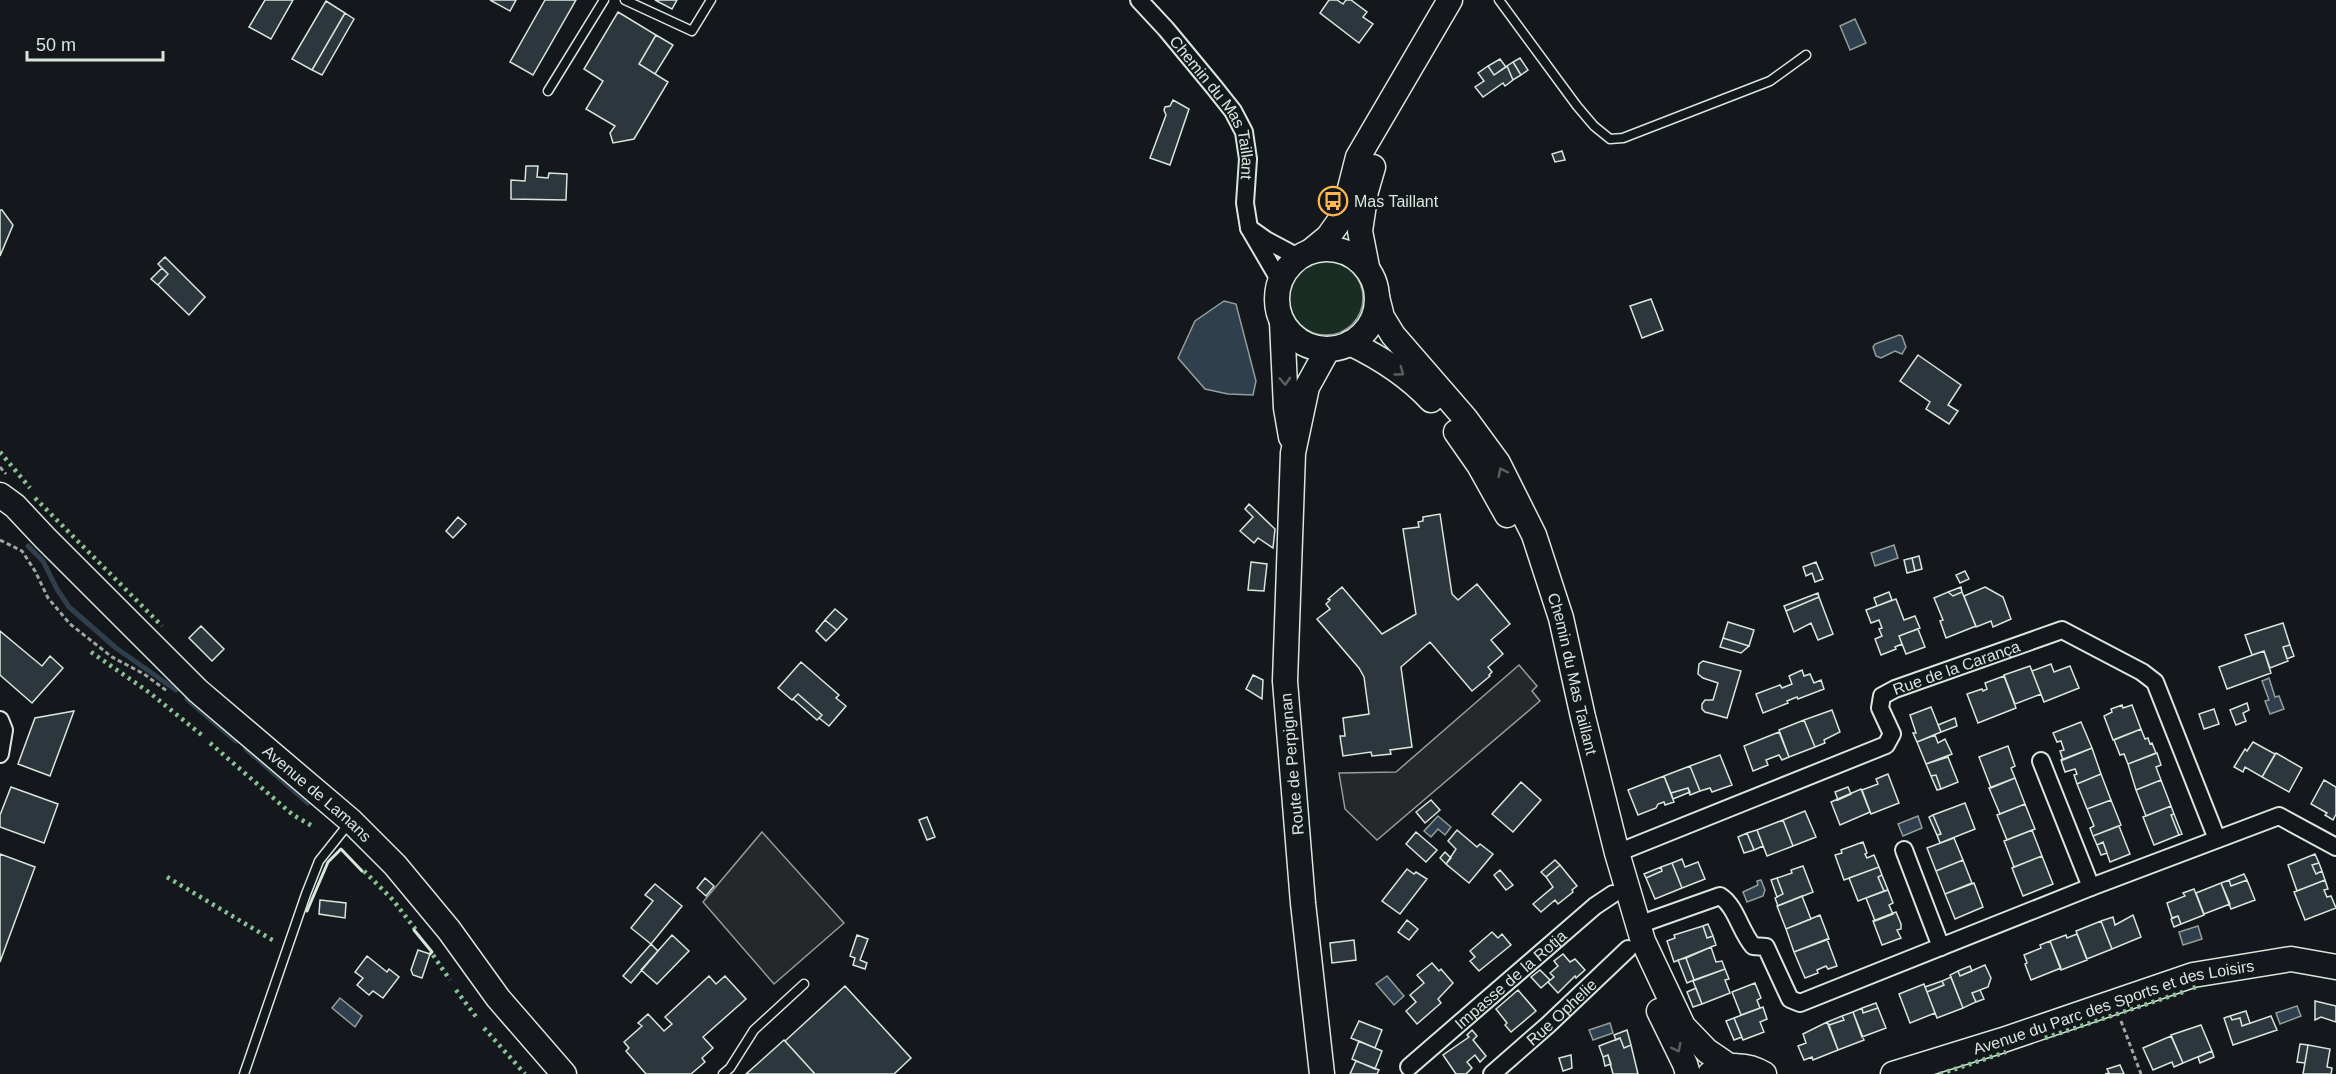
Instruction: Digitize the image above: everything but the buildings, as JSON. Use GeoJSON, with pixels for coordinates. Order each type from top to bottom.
{"type":"FeatureCollection","features":[{"type":"Feature","properties":{"kind":"main road"},"geometry":{"type":"LineString","coordinates":[[1305,254],[1326,248],[1342,250],[1355,257],[1366,267],[1374,281],[1377,297],[1376,311],[1370,324],[1361,335],[1339,346],[1314,347],[1301,342],[1282,322],[1277,309],[1280,281],[1287,268],[1305,254],[1328,237],[1343,216],[1358,158],[1450,0]]}},
{"type":"Feature","properties":{"kind":"main road"},"geometry":{"type":"LineString","coordinates":[[1366,267],[1360,231],[1366,191],[1387,118],[1402,79]]}},
{"type":"Feature","properties":{"kind":"main road","name":"Chemin du Mas Taillant"},"geometry":{"type":"LineString","coordinates":[[1377,297],[1382,317],[1393,335],[1465,418],[1498,463],[1534,535],[1561,618],[1582,717],[1617,853],[1643,941],[1683,1026],[1707,1051],[1719,1070]]}},
{"type":"Feature","properties":{"kind":"main road","name":"Route de Perpignan"},"geometry":{"type":"LineString","coordinates":[[1282,322],[1287,408],[1293,453],[1285,681],[1303,903],[1322,1074]]}},
{"type":"Feature","properties":{"kind":"main road","name":"Chemin du Mas Taillant"},"geometry":{"type":"LineString","coordinates":[[1339,346],[1373,354],[1417,384],[1446,418],[1479,465],[1506,513],[1525,553],[1543,613],[1566,714],[1628,949],[1688,1074]]}},
{"type":"Feature","properties":{"kind":"main road","name":"Route de Perpignan"},"geometry":{"type":"LineString","coordinates":[[1293,453],[1307,387],[1339,346]]}},
{"type":"Feature","properties":{"kind":"main road","name":"Avenue de Lamans"},"geometry":{"type":"LineString","coordinates":[[0,495],[15,506],[198,691],[351,821],[395,865],[449,930],[498,998],[564,1074]]}},
{"type":"Feature","properties":{"kind":"main road","name":"Avenue de Lamans"},"geometry":{"type":"LineString","coordinates":[[0,514],[45,538]]}},
{"type":"Feature","properties":{"kind":"main road","name":"Avenue du Parc des Sports et des Loisirs"},"geometry":{"type":"LineString","coordinates":[[1893,1074],[2003,1040],[2193,975],[2291,959],[2336,967]]}},
{"type":"Feature","properties":{"kind":"main road"},"geometry":{"type":"LineString","coordinates":[[1719,1070],[1746,1066],[1764,1074]]}},
{"type":"Feature","properties":{"kind":"street","name":"Chemin du Mas Taillant"},"geometry":{"type":"LineString","coordinates":[[1139,0],[1214,87],[1233,111],[1244,132],[1248,159],[1245,203],[1249,228]]}},
{"type":"Feature","properties":{"kind":"street"},"geometry":{"type":"LineString","coordinates":[[1249,228],[1266,240],[1305,254]]}},
{"type":"Feature","properties":{"kind":"street"},"geometry":{"type":"LineString","coordinates":[[1249,228],[1280,281]]}},
{"type":"Feature","properties":{"kind":"street","name":"Rue de la Carança"},"geometry":{"type":"LineString","coordinates":[[1617,853],[1886,745],[1892,734],[1880,708],[1882,696],[1895,689],[2062,630],[2142,672],[2156,682],[2217,838]]}},
{"type":"Feature","properties":{"kind":"street"},"geometry":{"type":"LineString","coordinates":[[0,720],[4,730],[0,754]]}},
{"type":"Feature","properties":{"kind":"street"},"geometry":{"type":"LineString","coordinates":[[2041,761],[2091,887]]}},
{"type":"Feature","properties":{"kind":"street"},"geometry":{"type":"LineString","coordinates":[[1638,925],[1720,896],[1728,901],[1744,936],[1753,946],[1766,947],[1790,999],[1800,1003],[2091,887],[2279,816],[2336,847]]}},
{"type":"Feature","properties":{"kind":"street"},"geometry":{"type":"LineString","coordinates":[[1904,850],[1941,947]]}},
{"type":"Feature","properties":{"kind":"street","name":"Impasse de la Rotja"},"geometry":{"type":"LineString","coordinates":[[1409,1066],[1595,906],[1613,894]]}},
{"type":"Feature","properties":{"kind":"street","name":"Rue Ophelie"},"geometry":{"type":"LineString","coordinates":[[1492,1074],[1548,1025],[1628,949]]}},
{"type":"Feature","properties":{"kind":"lane"},"geometry":{"type":"LineString","coordinates":[[548,91],[604,0]]}},
{"type":"Feature","properties":{"kind":"lane"},"geometry":{"type":"LineString","coordinates":[[625,0],[692,31],[711,0]]}},
{"type":"Feature","properties":{"kind":"lane"},"geometry":{"type":"LineString","coordinates":[[1499,0],[1577,106],[1594,126],[1610,139],[1623,138],[1770,81],[1806,56]]}},
{"type":"Feature","properties":{"kind":"lane"},"geometry":{"type":"LineString","coordinates":[[244,1074],[319,861],[351,821]]}},
{"type":"Feature","properties":{"kind":"lane"},"geometry":{"type":"LineString","coordinates":[[723,1074],[730,1068],[754,1030],[804,984]]}},
{"type":"Feature","properties":{"kind":"path"},"geometry":{"type":"LineString","coordinates":[[0,540],[22,551],[36,571],[48,598],[70,624],[112,657],[144,674],[168,692]]}},
{"type":"Feature","properties":{"kind":"path"},"geometry":{"type":"LineString","coordinates":[[2121,1022],[2141,1074]]}},
{"type":"Feature","properties":{"kind":"green space"},"geometry":{"type":"Polygon","coordinates":[[[1326,261],[1340,264],[1352,272],[1360,284],[1363,298],[1360,312],[1352,324],[1340,332],[1326,335],[1312,332],[1300,324],[1292,312],[1289,298],[1292,284],[1300,272],[1312,264],[1326,261]]]}},
{"type":"Feature","properties":{"kind":"shaded area"},"geometry":{"type":"Polygon","coordinates":[[[1519,665],[1537,686],[1532,691],[1540,701],[1377,840],[1345,809],[1339,773],[1396,772],[1519,665]]]}},
{"type":"Feature","properties":{"kind":"shaded area"},"geometry":{"type":"Polygon","coordinates":[[[762,832],[844,923],[774,984],[703,902],[762,832]]]}},
{"type":"Feature","properties":{"kind":"water"},"geometry":{"type":"Polygon","coordinates":[[[1855,19],[1866,43],[1850,50],[1840,26],[1855,19]]]}},
{"type":"Feature","properties":{"kind":"water"},"geometry":{"type":"Polygon","coordinates":[[[1224,301],[1236,304],[1256,381],[1253,395],[1228,394],[1205,389],[1178,358],[1195,321],[1224,301]]]}},
{"type":"Feature","properties":{"kind":"water"},"geometry":{"type":"Polygon","coordinates":[[[1899,335],[1902,336],[1906,347],[1902,354],[1895,351],[1881,358],[1876,356],[1873,347],[1875,344],[1899,335]]]}},
{"type":"Feature","properties":{"kind":"water"},"geometry":{"type":"Polygon","coordinates":[[[1894,545],[1898,558],[1875,566],[1871,553],[1894,545]]]}},
{"type":"Feature","properties":{"kind":"water"},"geometry":{"type":"Polygon","coordinates":[[[2269,678],[2275,697],[2279,696],[2284,709],[2270,714],[2265,701],[2269,700],[2262,681],[2269,678]]]}},
{"type":"Feature","properties":{"kind":"water"},"geometry":{"type":"Polygon","coordinates":[[[1438,816],[1451,827],[1445,835],[1438,829],[1431,837],[1424,831],[1438,816]]]}},
{"type":"Feature","properties":{"kind":"water"},"geometry":{"type":"Polygon","coordinates":[[[1918,816],[1922,828],[1903,836],[1898,824],[1918,816]]]}},
{"type":"Feature","properties":{"kind":"water"},"geometry":{"type":"Polygon","coordinates":[[[1761,880],[1765,890],[1763,896],[1747,902],[1743,892],[1758,885],[1757,881],[1761,880]]]}},
{"type":"Feature","properties":{"kind":"water"},"geometry":{"type":"Polygon","coordinates":[[[2198,926],[2202,939],[2183,945],[2179,932],[2198,926]]]}},
{"type":"Feature","properties":{"kind":"water"},"geometry":{"type":"Polygon","coordinates":[[[1387,976],[1404,996],[1394,1005],[1376,984],[1387,976]]]}},
{"type":"Feature","properties":{"kind":"water"},"geometry":{"type":"Polygon","coordinates":[[[340,998],[362,1016],[355,1027],[332,1008],[340,998]]]}},
{"type":"Feature","properties":{"kind":"water"},"geometry":{"type":"Polygon","coordinates":[[[2297,1006],[2301,1016],[2280,1024],[2276,1013],[2297,1006]]]}},
{"type":"Feature","properties":{"kind":"water"},"geometry":{"type":"Polygon","coordinates":[[[1610,1023],[1613,1033],[1593,1040],[1589,1030],[1610,1023]]]}},
{"type":"Feature","properties":{"kind":"waterway"},"geometry":{"type":"LineString","coordinates":[[28,546],[43,561],[69,607],[116,648],[176,690]]}},
{"type":"Feature","properties":{"kind":"waterway"},"geometry":{"type":"LineString","coordinates":[[187,699],[236,741]]}},
{"type":"Feature","properties":{"kind":"waterway"},"geometry":{"type":"LineString","coordinates":[[246,749],[308,803]]}},
{"type":"Feature","properties":{"kind":"hedge"},"geometry":{"type":"LineString","coordinates":[[0,452],[30,488]]}},
{"type":"Feature","properties":{"kind":"hedge"},"geometry":{"type":"LineString","coordinates":[[35,498],[162,626]]}},
{"type":"Feature","properties":{"kind":"hedge"},"geometry":{"type":"LineString","coordinates":[[91,652],[150,693],[203,736]]}},
{"type":"Feature","properties":{"kind":"hedge"},"geometry":{"type":"LineString","coordinates":[[210,743],[293,815],[314,827]]}},
{"type":"Feature","properties":{"kind":"hedge"},"geometry":{"type":"LineString","coordinates":[[364,871],[393,900],[416,930]]}},
{"type":"Feature","properties":{"kind":"hedge"},"geometry":{"type":"LineString","coordinates":[[167,877],[274,941]]}},
{"type":"Feature","properties":{"kind":"hedge"},"geometry":{"type":"LineString","coordinates":[[433,955],[450,980]]}},
{"type":"Feature","properties":{"kind":"hedge"},"geometry":{"type":"LineString","coordinates":[[456,990],[477,1018]]}},
{"type":"Feature","properties":{"kind":"hedge"},"geometry":{"type":"LineString","coordinates":[[2045,1038],[2183,992]]}},
{"type":"Feature","properties":{"kind":"hedge"},"geometry":{"type":"LineString","coordinates":[[484,1028],[525,1074]]}},
{"type":"Feature","properties":{"kind":"hedge"},"geometry":{"type":"LineString","coordinates":[[1940,1074],[2006,1052]]}},
{"type":"Feature","properties":{"kind":"wall"},"geometry":{"type":"LineString","coordinates":[[307,911],[328,862],[341,849],[362,871]]}},
{"type":"Feature","properties":{"kind":"wall"},"geometry":{"type":"LineString","coordinates":[[414,930],[432,952],[430,954]]}},
{"type":"Feature","properties":{"kind":"place","name":"Mas Taillant"},"geometry":{"type":"Point","coordinates":[1333,201]}}]}
